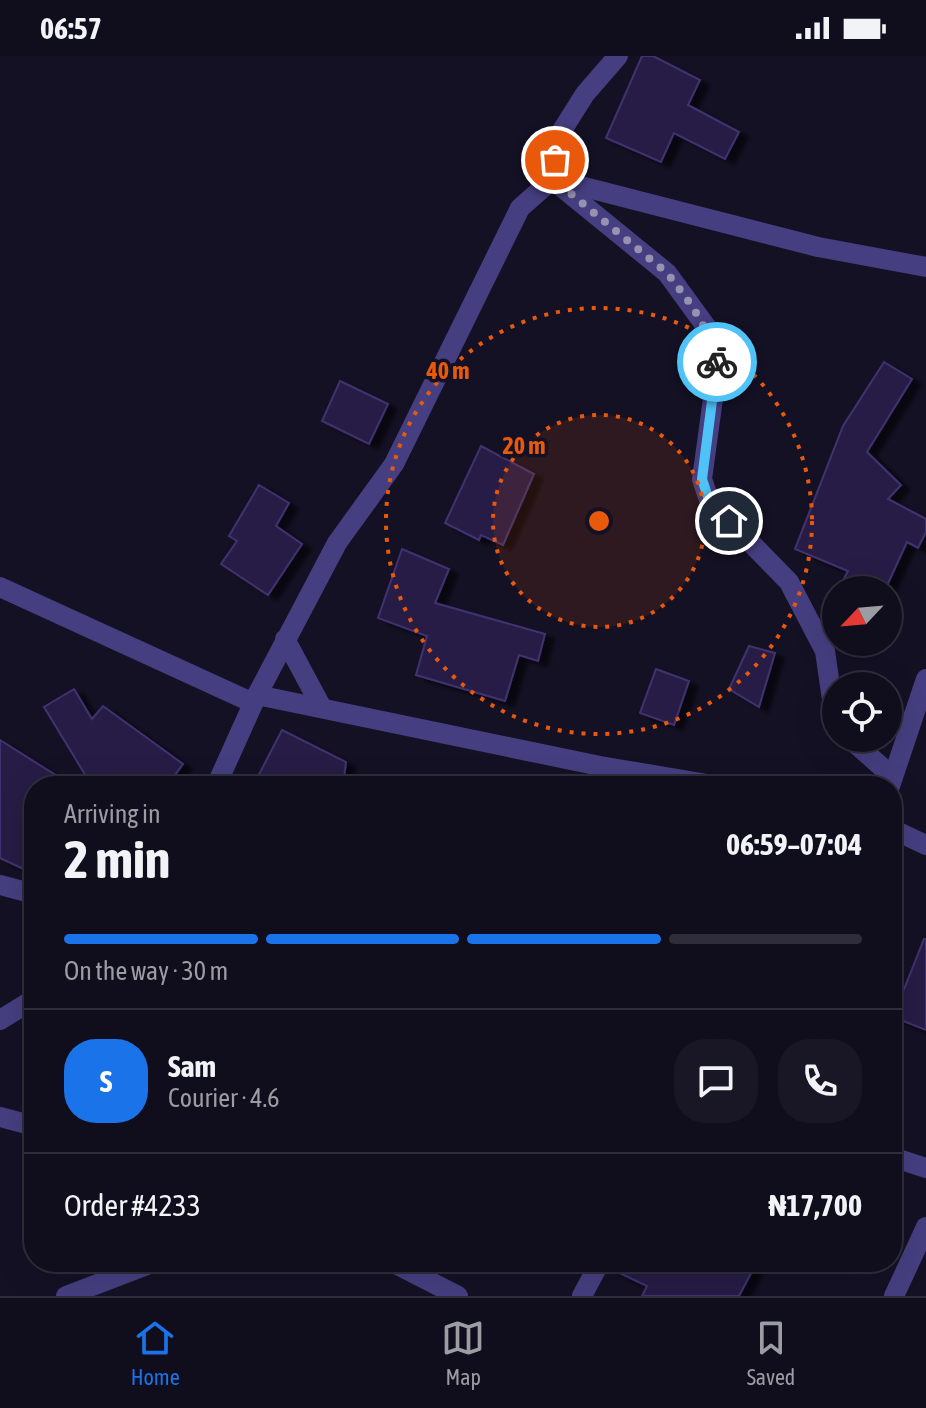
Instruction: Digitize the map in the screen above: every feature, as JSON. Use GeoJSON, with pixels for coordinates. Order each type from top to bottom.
{"type":"FeatureCollection","features":[{"type":"Feature","properties":{"kind":"street"},"geometry":{"type":"LineString","coordinates":[[220,776],[285,639],[337,543],[394,464],[520,208],[553,179],[556,140],[585,94],[618,56]]}},
{"type":"Feature","properties":{"kind":"street"},"geometry":{"type":"LineString","coordinates":[[553,179],[818,247],[926,267]]}},
{"type":"Feature","properties":{"kind":"street"},"geometry":{"type":"LineString","coordinates":[[553,179],[667,273],[710,332],[718,362],[702,479],[709,500],[789,582],[825,651],[828,672]]}},
{"type":"Feature","properties":{"kind":"street"},"geometry":{"type":"LineString","coordinates":[[0,587],[255,699],[322,708],[660,776]]}},
{"type":"Feature","properties":{"kind":"street"},"geometry":{"type":"LineString","coordinates":[[285,639],[322,708]]}},
{"type":"Feature","properties":{"kind":"street"},"geometry":{"type":"LineString","coordinates":[[894,776],[926,679]]}},
{"type":"Feature","properties":{"kind":"street"},"geometry":{"type":"LineString","coordinates":[[863,752],[886,776]]}},
{"type":"Feature","properties":{"kind":"street"},"geometry":{"type":"LineString","coordinates":[[902,834],[926,845]]}},
{"type":"Feature","properties":{"kind":"street"},"geometry":{"type":"LineString","coordinates":[[0,885],[24,891]]}},
{"type":"Feature","properties":{"kind":"street"},"geometry":{"type":"LineString","coordinates":[[0,1020],[24,1005]]}},
{"type":"Feature","properties":{"kind":"street"},"geometry":{"type":"LineString","coordinates":[[0,1117],[24,1123]]}},
{"type":"Feature","properties":{"kind":"street"},"geometry":{"type":"LineString","coordinates":[[902,1160],[926,1168]]}},
{"type":"Feature","properties":{"kind":"street"},"geometry":{"type":"LineString","coordinates":[[894,1296],[926,1227]]}},
{"type":"Feature","properties":{"kind":"street"},"geometry":{"type":"LineString","coordinates":[[66,1296],[129,1272]]}},
{"type":"Feature","properties":{"kind":"street"},"geometry":{"type":"LineString","coordinates":[[411,1272],[458,1296]]}},
{"type":"Feature","properties":{"kind":"street"},"geometry":{"type":"LineString","coordinates":[[582,1296],[595,1272]]}},
{"type":"Feature","properties":{"kind":"building"},"geometry":{"type":"Polygon","coordinates":[[[642,56],[653,56],[700,80],[688,105],[739,132],[725,159],[674,133],[661,162],[606,138],[642,56]]]}},
{"type":"Feature","properties":{"kind":"building"},"geometry":{"type":"Polygon","coordinates":[[[884,362],[912,379],[867,452],[901,485],[888,499],[926,519],[926,532],[918,548],[907,542],[891,576],[845,576],[848,571],[795,549],[843,426],[884,362]]]}},
{"type":"Feature","properties":{"kind":"building"},"geometry":{"type":"Polygon","coordinates":[[[340,381],[388,404],[369,444],[322,421],[340,381]]]}},
{"type":"Feature","properties":{"kind":"building"},"geometry":{"type":"Polygon","coordinates":[[[481,446],[534,474],[503,545],[481,535],[479,540],[445,523],[481,446]]]}},
{"type":"Feature","properties":{"kind":"building"},"geometry":{"type":"Polygon","coordinates":[[[259,485],[289,503],[276,526],[302,544],[268,595],[221,564],[237,541],[229,536],[259,485]]]}},
{"type":"Feature","properties":{"kind":"building"},"geometry":{"type":"Polygon","coordinates":[[[402,549],[449,569],[435,603],[545,634],[538,661],[519,655],[505,701],[416,675],[427,636],[378,618],[402,549]]]}},
{"type":"Feature","properties":{"kind":"building"},"geometry":{"type":"Polygon","coordinates":[[[749,646],[775,653],[759,707],[729,689],[749,646]]]}},
{"type":"Feature","properties":{"kind":"building"},"geometry":{"type":"Polygon","coordinates":[[[656,669],[689,681],[674,725],[640,713],[656,669]]]}},
{"type":"Feature","properties":{"kind":"building"},"geometry":{"type":"Polygon","coordinates":[[[74,689],[92,719],[103,706],[183,764],[174,776],[86,776],[44,707],[74,689]]]}},
{"type":"Feature","properties":{"kind":"building"},"geometry":{"type":"Polygon","coordinates":[[[282,730],[346,762],[344,776],[258,776],[282,730]]]}},
{"type":"Feature","properties":{"kind":"building"},"geometry":{"type":"Polygon","coordinates":[[[0,740],[57,776],[24,776],[24,869],[0,858],[0,740]]]}},
{"type":"Feature","properties":{"kind":"building"},"geometry":{"type":"Polygon","coordinates":[[[926,939],[926,1030],[902,1021],[902,994],[926,939]]]}},
{"type":"Feature","properties":{"kind":"building"},"geometry":{"type":"Polygon","coordinates":[[[617,1272],[752,1272],[739,1296],[642,1296],[647,1286],[617,1272]]]}},
{"type":"Feature","properties":{"kind":"way so far"},"geometry":{"type":"LineString","coordinates":[[555,160],[553,179],[667,273],[710,332],[717,362]]}},
{"type":"Feature","properties":{"kind":"route"},"geometry":{"type":"LineString","coordinates":[[717,362],[702,479],[709,500],[729,521]]}}]}
